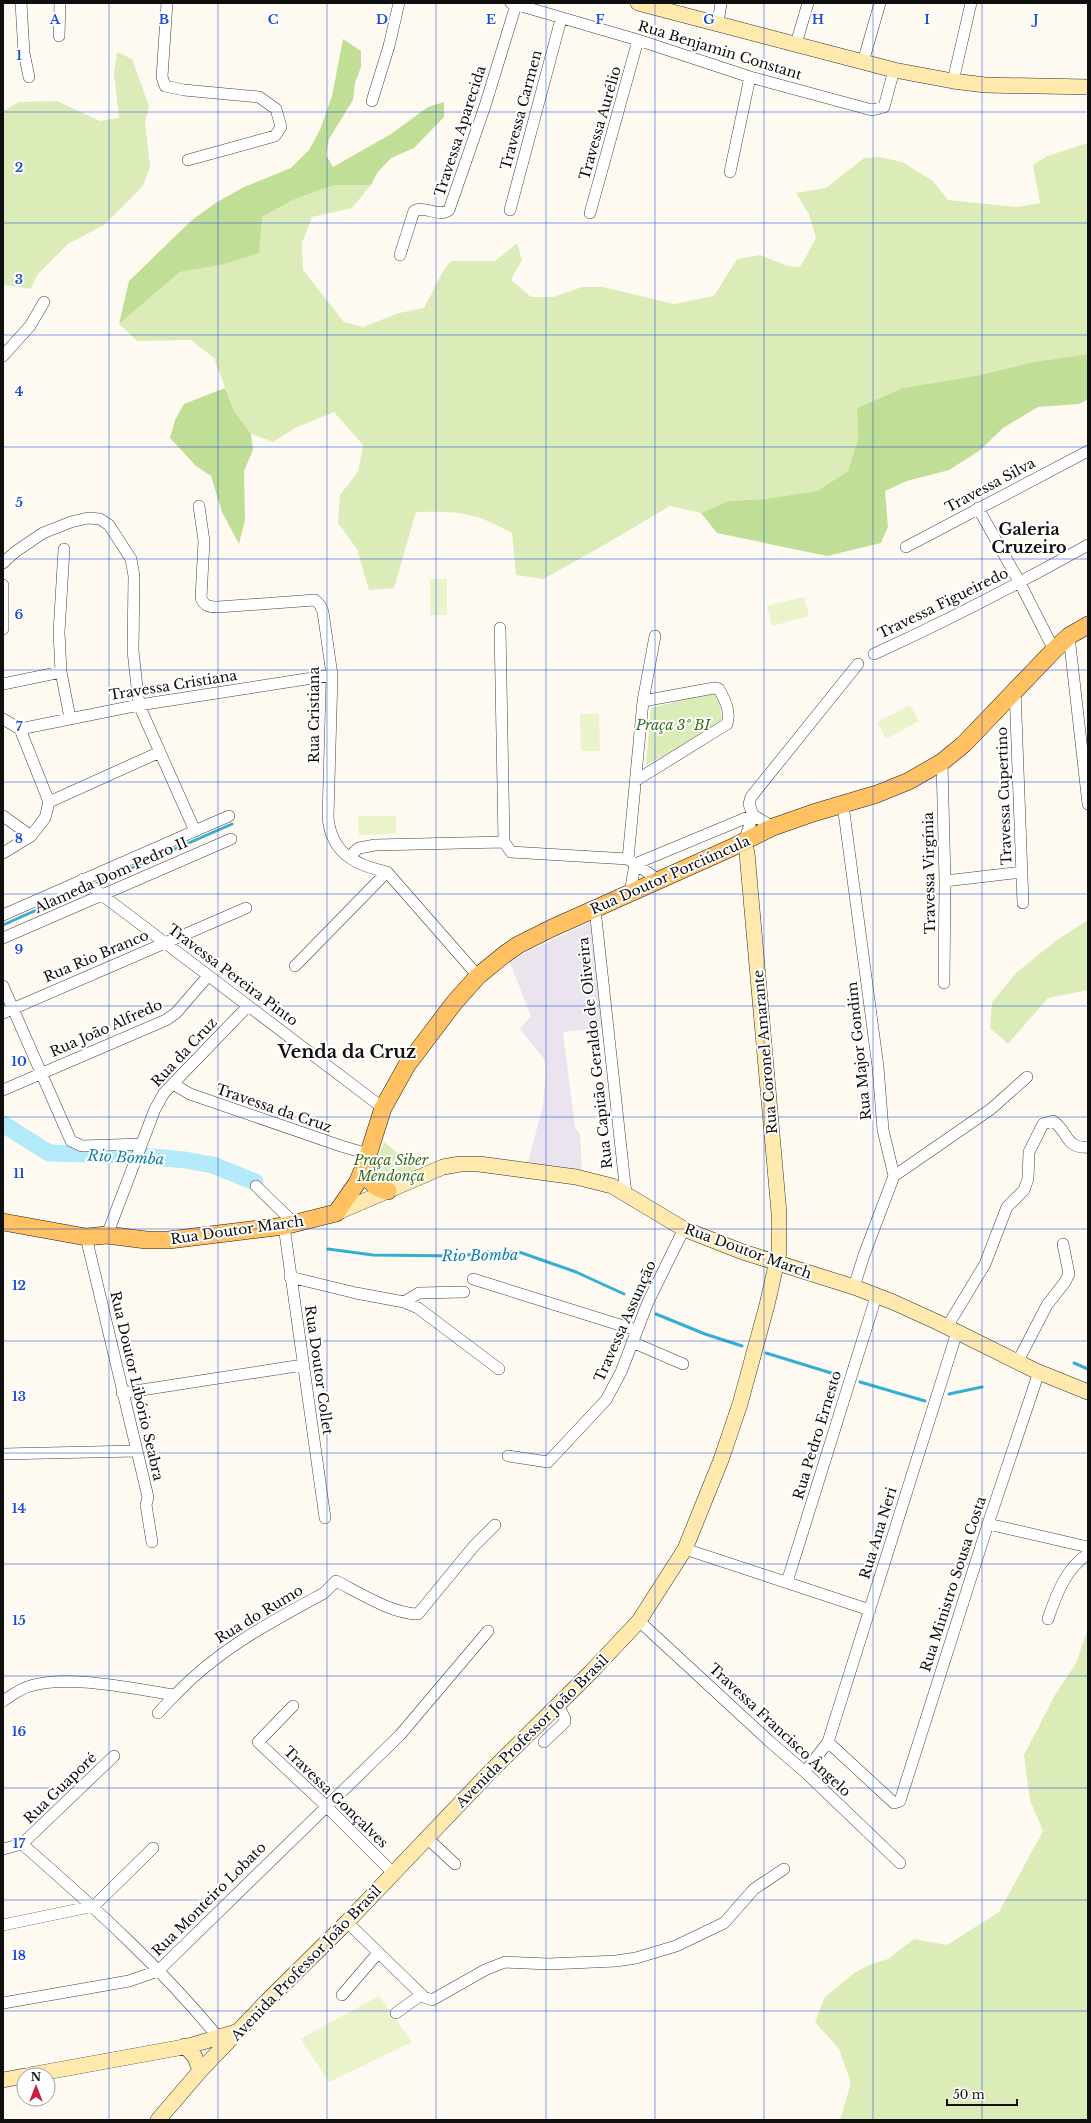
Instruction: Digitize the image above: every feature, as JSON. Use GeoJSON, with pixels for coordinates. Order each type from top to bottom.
{"type":"FeatureCollection","features":[{"type":"Feature","properties":{"kind":"main road"},"geometry":{"type":"LineString","coordinates":[[638,3],[894,70],[952,81],[986,85],[1088,87]]}},
{"type":"Feature","properties":{"kind":"main road","name":"Rua Doutor Porciúncula"},"geometry":{"type":"LineString","coordinates":[[336,1213],[354,1189],[367,1160],[383,1108],[407,1065],[454,1003],[478,976],[518,945],[744,842],[773,827],[877,794],[909,781],[942,762],[964,744],[1054,650],[1069,636],[1088,625]]}},
{"type":"Feature","properties":{"kind":"main road","name":"Rua Coronel Amarante"},"geometry":{"type":"LineString","coordinates":[[744,842],[754,923],[779,1213],[778,1263]]}},
{"type":"Feature","properties":{"kind":"main road"},"geometry":{"type":"LineString","coordinates":[[367,1160],[370,1180],[379,1189],[388,1191]]}},
{"type":"Feature","properties":{"kind":"main road","name":"Rua Doutor March"},"geometry":{"type":"LineString","coordinates":[[3,1222],[86,1237],[108,1235],[146,1240],[169,1240],[289,1225],[336,1213],[443,1167],[460,1164],[479,1164],[576,1177],[612,1186],[684,1229],[778,1263],[854,1287],[876,1296],[952,1329],[1036,1371],[1088,1392]]}},
{"type":"Feature","properties":{"kind":"main road","name":"Avenida Professor João Brasil"},"geometry":{"type":"LineString","coordinates":[[158,2120],[222,2042],[239,2031],[488,1774],[558,1705],[639,1621],[685,1549],[721,1460],[740,1404],[778,1263]]}},
{"type":"Feature","properties":{"kind":"main road"},"geometry":{"type":"LineString","coordinates":[[56,2070],[185,2046],[222,2042]]}},
{"type":"Feature","properties":{"kind":"main road"},"geometry":{"type":"LineString","coordinates":[[185,2046],[195,2057],[200,2070]]}},
{"type":"Feature","properties":{"kind":"main road"},"geometry":{"type":"LineString","coordinates":[[3,2080],[16,2078]]}},
{"type":"Feature","properties":{"kind":"street"},"geometry":{"type":"LineString","coordinates":[[21,3],[24,53],[29,77]]}},
{"type":"Feature","properties":{"kind":"street"},"geometry":{"type":"LineString","coordinates":[[59,36],[60,3]]}},
{"type":"Feature","properties":{"kind":"street"},"geometry":{"type":"LineString","coordinates":[[167,3],[162,77],[164,86],[184,90],[258,97],[276,109],[281,127],[275,136],[188,160]]}},
{"type":"Feature","properties":{"kind":"street"},"geometry":{"type":"LineString","coordinates":[[372,101],[387,53],[399,3]]}},
{"type":"Feature","properties":{"kind":"street"},"geometry":{"type":"LineString","coordinates":[[718,23],[721,3]]}},
{"type":"Feature","properties":{"kind":"street"},"geometry":{"type":"LineString","coordinates":[[796,44],[808,3]]}},
{"type":"Feature","properties":{"kind":"street"},"geometry":{"type":"LineString","coordinates":[[863,62],[880,3]]}},
{"type":"Feature","properties":{"kind":"street"},"geometry":{"type":"LineString","coordinates":[[952,81],[971,3]]}},
{"type":"Feature","properties":{"kind":"street","name":"Rua Benjamin Constant"},"geometry":{"type":"LineString","coordinates":[[514,4],[560,19],[638,40],[750,77],[872,110],[879,110],[884,107],[894,70]]}},
{"type":"Feature","properties":{"kind":"street","name":"Travessa Aparecida"},"geometry":{"type":"LineString","coordinates":[[400,254],[414,211],[420,210],[442,213],[449,210],[485,106],[514,4]]}},
{"type":"Feature","properties":{"kind":"street","name":"Travessa Carmen"},"geometry":{"type":"LineString","coordinates":[[510,210],[560,19]]}},
{"type":"Feature","properties":{"kind":"street","name":"Travessa Aurélio"},"geometry":{"type":"LineString","coordinates":[[590,213],[638,40]]}},
{"type":"Feature","properties":{"kind":"street"},"geometry":{"type":"LineString","coordinates":[[730,172],[750,77]]}},
{"type":"Feature","properties":{"kind":"street"},"geometry":{"type":"LineString","coordinates":[[3,356],[30,326],[44,302]]}},
{"type":"Feature","properties":{"kind":"street","name":"Travessa Silva"},"geometry":{"type":"LineString","coordinates":[[906,547],[1088,451]]}},
{"type":"Feature","properties":{"kind":"street","name":"Rua Cristiana"},"geometry":{"type":"LineString","coordinates":[[199,506],[204,541],[201,598],[203,603],[208,606],[218,607],[315,600],[320,605],[323,612],[332,675],[328,817],[329,829],[335,844],[351,860],[371,868],[387,872]]}},
{"type":"Feature","properties":{"kind":"street"},"geometry":{"type":"LineString","coordinates":[[978,508],[1020,583],[1054,650]]}},
{"type":"Feature","properties":{"kind":"street"},"geometry":{"type":"LineString","coordinates":[[3,563],[15,552],[43,533],[71,522],[88,518],[100,519],[110,524],[131,559],[134,576],[133,651],[139,705],[195,831]]}},
{"type":"Feature","properties":{"kind":"street","name":"Travessa Figueiredo"},"geometry":{"type":"LineString","coordinates":[[874,654],[1020,583],[1088,545]]}},
{"type":"Feature","properties":{"kind":"street"},"geometry":{"type":"LineString","coordinates":[[64,549],[59,632],[61,672],[70,718]]}},
{"type":"Feature","properties":{"kind":"street"},"geometry":{"type":"LineString","coordinates":[[3,586],[3,629]]}},
{"type":"Feature","properties":{"kind":"street"},"geometry":{"type":"LineString","coordinates":[[500,628],[504,842],[511,852],[631,861],[753,815]]}},
{"type":"Feature","properties":{"kind":"street"},"geometry":{"type":"LineString","coordinates":[[630,893],[635,781],[644,701],[655,636]]}},
{"type":"Feature","properties":{"kind":"street"},"geometry":{"type":"LineString","coordinates":[[1069,636],[1088,804]]}},
{"type":"Feature","properties":{"kind":"street"},"geometry":{"type":"LineString","coordinates":[[744,842],[753,815],[749,804],[751,797],[858,664]]}},
{"type":"Feature","properties":{"kind":"street"},"geometry":{"type":"LineString","coordinates":[[3,684],[61,672]]}},
{"type":"Feature","properties":{"kind":"street","name":"Travessa Cristiana"},"geometry":{"type":"LineString","coordinates":[[20,729],[139,705],[332,675]]}},
{"type":"Feature","properties":{"kind":"street"},"geometry":{"type":"LineString","coordinates":[[635,781],[727,724],[728,720],[725,700],[719,689],[714,688],[644,701]]}},
{"type":"Feature","properties":{"kind":"street","name":"Travessa Cupertino"},"geometry":{"type":"LineString","coordinates":[[1015,689],[1023,903]]}},
{"type":"Feature","properties":{"kind":"street"},"geometry":{"type":"LineString","coordinates":[[3,719],[20,729],[48,802],[45,818],[31,836],[3,853]]}},
{"type":"Feature","properties":{"kind":"street"},"geometry":{"type":"LineString","coordinates":[[48,802],[160,752]]}},
{"type":"Feature","properties":{"kind":"street","name":"Travessa Virgínia"},"geometry":{"type":"LineString","coordinates":[[942,762],[945,880],[944,983]]}},
{"type":"Feature","properties":{"kind":"street","name":"Rua Major Gondim"},"geometry":{"type":"LineString","coordinates":[[843,805],[878,1067],[883,1130],[894,1176]]}},
{"type":"Feature","properties":{"kind":"street"},"geometry":{"type":"LineString","coordinates":[[753,815],[773,827]]}},
{"type":"Feature","properties":{"kind":"street"},"geometry":{"type":"LineString","coordinates":[[3,816],[31,836]]}},
{"type":"Feature","properties":{"kind":"street","name":"Alameda Dom Pedro II"},"geometry":{"type":"LineString","coordinates":[[3,915],[85,881],[229,816]]}},
{"type":"Feature","properties":{"kind":"street","name":"Alameda Dom Pedro II"},"geometry":{"type":"LineString","coordinates":[[3,938],[99,893],[231,839]]}},
{"type":"Feature","properties":{"kind":"street"},"geometry":{"type":"LineString","coordinates":[[354,852],[359,848],[375,845],[504,842]]}},
{"type":"Feature","properties":{"kind":"street"},"geometry":{"type":"LineString","coordinates":[[631,861],[659,880]]}},
{"type":"Feature","properties":{"kind":"street"},"geometry":{"type":"LineString","coordinates":[[295,966],[387,872],[478,976]]}},
{"type":"Feature","properties":{"kind":"street"},"geometry":{"type":"LineString","coordinates":[[945,880],[1022,872]]}},
{"type":"Feature","properties":{"kind":"street"},"geometry":{"type":"LineString","coordinates":[[85,881],[99,893]]}},
{"type":"Feature","properties":{"kind":"street","name":"Travessa Pereira Pinto"},"geometry":{"type":"LineString","coordinates":[[99,893],[383,1108]]}},
{"type":"Feature","properties":{"kind":"street","name":"Rua Rio Branco"},"geometry":{"type":"LineString","coordinates":[[8,1010],[246,908]]}},
{"type":"Feature","properties":{"kind":"street","name":"Rua Capitão Geraldo de Oliveira"},"geometry":{"type":"LineString","coordinates":[[595,909],[626,1194]]}},
{"type":"Feature","properties":{"kind":"street","name":"Rua João Alfredo"},"geometry":{"type":"LineString","coordinates":[[3,1090],[172,1016],[208,976]]}},
{"type":"Feature","properties":{"kind":"street"},"geometry":{"type":"LineString","coordinates":[[3,986],[8,1010],[41,1073],[71,1141],[82,1146],[138,1153]]}},
{"type":"Feature","properties":{"kind":"street","name":"Rua da Cruz"},"geometry":{"type":"LineString","coordinates":[[108,1235],[155,1110],[173,1084],[248,1006]]}},
{"type":"Feature","properties":{"kind":"street"},"geometry":{"type":"LineString","coordinates":[[854,1287],[864,1255],[894,1176],[991,1109],[1027,1077]]}},
{"type":"Feature","properties":{"kind":"street","name":"Travessa da Cruz"},"geometry":{"type":"LineString","coordinates":[[173,1084],[190,1094],[341,1146],[367,1160]]}},
{"type":"Feature","properties":{"kind":"street","name":"Rua Ana Neri"},"geometry":{"type":"LineString","coordinates":[[805,1772],[828,1742],[870,1610],[952,1329],[985,1264],[1007,1207],[1024,1190],[1028,1179],[1029,1152],[1037,1134],[1043,1124],[1053,1121],[1058,1125],[1070,1144],[1075,1147],[1088,1147]]}},
{"type":"Feature","properties":{"kind":"street"},"geometry":{"type":"LineString","coordinates":[[256,1186],[289,1225]]}},
{"type":"Feature","properties":{"kind":"street","name":"Rua Doutor Collet"},"geometry":{"type":"LineString","coordinates":[[289,1225],[290,1277],[325,1518]]}},
{"type":"Feature","properties":{"kind":"street","name":"Travessa Assunção"},"geometry":{"type":"LineString","coordinates":[[508,1456],[548,1462],[606,1400],[621,1372],[636,1330],[684,1229]]}},
{"type":"Feature","properties":{"kind":"street","name":"Rua Doutor Libório Seabra"},"geometry":{"type":"LineString","coordinates":[[86,1237],[148,1497],[146,1505],[152,1542]]}},
{"type":"Feature","properties":{"kind":"street"},"geometry":{"type":"LineString","coordinates":[[1018,1361],[1047,1305],[1065,1282],[1069,1274],[1063,1244]]}},
{"type":"Feature","properties":{"kind":"street"},"geometry":{"type":"LineString","coordinates":[[290,1277],[356,1293],[404,1302],[418,1308],[499,1369]]}},
{"type":"Feature","properties":{"kind":"street"},"geometry":{"type":"LineString","coordinates":[[473,1279],[636,1330]]}},
{"type":"Feature","properties":{"kind":"street"},"geometry":{"type":"LineString","coordinates":[[404,1302],[419,1293],[464,1292]]}},
{"type":"Feature","properties":{"kind":"street","name":"Rua Pedro Ernesto"},"geometry":{"type":"LineString","coordinates":[[787,1582],[876,1296]]}},
{"type":"Feature","properties":{"kind":"street"},"geometry":{"type":"LineString","coordinates":[[632,1342],[683,1364]]}},
{"type":"Feature","properties":{"kind":"street"},"geometry":{"type":"LineString","coordinates":[[122,1393],[303,1365]]}},
{"type":"Feature","properties":{"kind":"street","name":"Rua Ministro Sousa Costa"},"geometry":{"type":"LineString","coordinates":[[828,1742],[894,1803],[900,1801],[988,1524],[1037,1378],[1036,1371]]}},
{"type":"Feature","properties":{"kind":"street"},"geometry":{"type":"LineString","coordinates":[[3,1454],[136,1451]]}},
{"type":"Feature","properties":{"kind":"street"},"geometry":{"type":"LineString","coordinates":[[988,1524],[1079,1544],[1088,1548]]}},
{"type":"Feature","properties":{"kind":"street","name":"Rua do Rumo"},"geometry":{"type":"LineString","coordinates":[[176,1694],[215,1658],[232,1646],[324,1593],[336,1581],[396,1609],[410,1614],[418,1614],[474,1546],[495,1525]]}},
{"type":"Feature","properties":{"kind":"street"},"geometry":{"type":"LineString","coordinates":[[685,1549],[870,1610]]}},
{"type":"Feature","properties":{"kind":"street"},"geometry":{"type":"LineString","coordinates":[[1048,1619],[1067,1575],[1074,1566],[1088,1554]]}},
{"type":"Feature","properties":{"kind":"street","name":"Travessa Francisco Ângelo"},"geometry":{"type":"LineString","coordinates":[[639,1621],[768,1741],[805,1772],[900,1862]]}},
{"type":"Feature","properties":{"kind":"street","name":"Rua Monteiro Lobato"},"geometry":{"type":"LineString","coordinates":[[3,2003],[129,1981],[158,1971],[400,1735],[488,1631]]}},
{"type":"Feature","properties":{"kind":"street"},"geometry":{"type":"LineString","coordinates":[[3,1701],[29,1686],[56,1682],[88,1683],[176,1694]]}},
{"type":"Feature","properties":{"kind":"street"},"geometry":{"type":"LineString","coordinates":[[158,1713],[176,1694]]}},
{"type":"Feature","properties":{"kind":"street"},"geometry":{"type":"LineString","coordinates":[[544,1742],[565,1722],[558,1705]]}},
{"type":"Feature","properties":{"kind":"street","name":"Travessa Gonçalves"},"geometry":{"type":"LineString","coordinates":[[293,1706],[258,1742],[326,1806],[393,1873]]}},
{"type":"Feature","properties":{"kind":"street","name":"Rua Guaporé"},"geometry":{"type":"LineString","coordinates":[[3,1849],[22,1844],[114,1756]]}},
{"type":"Feature","properties":{"kind":"street"},"geometry":{"type":"LineString","coordinates":[[427,1838],[455,1864]]}},
{"type":"Feature","properties":{"kind":"street"},"geometry":{"type":"LineString","coordinates":[[22,1844],[94,1906],[158,1971],[222,2042]]}},
{"type":"Feature","properties":{"kind":"street"},"geometry":{"type":"LineString","coordinates":[[3,1925],[94,1906],[154,1848]]}},
{"type":"Feature","properties":{"kind":"street"},"geometry":{"type":"LineString","coordinates":[[346,1922],[421,1995],[432,2000],[485,1970],[505,1962],[549,1964],[616,1961],[636,1958],[676,1946],[724,1923],[754,1889],[784,1869]]}},
{"type":"Feature","properties":{"kind":"street"},"geometry":{"type":"LineString","coordinates":[[342,1995],[378,1953]]}},
{"type":"Feature","properties":{"kind":"street"},"geometry":{"type":"LineString","coordinates":[[396,2013],[421,1995]]}},
{"type":"Feature","properties":{"kind":"shaded area"},"geometry":{"type":"Polygon","coordinates":[[[591,922],[603,1028],[563,1032],[575,1127],[580,1134],[582,1171],[528,1162],[543,1106],[546,1068],[544,1059],[520,1029],[531,1016],[510,963],[521,955],[591,922]]]}},
{"type":"Feature","properties":{"kind":"green space"},"geometry":{"type":"Polygon","coordinates":[[[343,39],[361,51],[361,67],[355,83],[353,100],[329,139],[326,155],[333,167],[391,134],[428,107],[444,102],[444,117],[414,148],[391,158],[377,173],[371,185],[334,185],[293,200],[262,217],[259,253],[221,265],[180,272],[119,324],[129,281],[192,220],[217,202],[242,188],[291,168],[309,150],[320,130],[332,96],[343,39]]]}},
{"type":"Feature","properties":{"kind":"green space"},"geometry":{"type":"Polygon","coordinates":[[[117,52],[132,59],[149,106],[145,122],[150,167],[143,186],[104,225],[68,244],[37,275],[31,289],[3,285],[3,111],[19,102],[57,101],[100,121],[119,118],[114,73],[117,52]]]}},
{"type":"Feature","properties":{"kind":"green space"},"geometry":{"type":"Polygon","coordinates":[[[1088,143],[1088,354],[1034,362],[975,376],[903,388],[857,408],[858,439],[848,471],[817,491],[765,499],[729,501],[701,513],[670,506],[543,579],[516,575],[512,533],[499,526],[466,514],[416,512],[394,588],[369,590],[357,549],[338,523],[340,495],[358,472],[363,445],[334,412],[295,428],[273,442],[251,434],[234,411],[214,358],[191,340],[137,341],[119,324],[180,272],[221,265],[262,217],[293,200],[334,185],[371,185],[352,208],[312,217],[302,243],[303,270],[344,322],[363,327],[399,313],[424,308],[442,273],[451,261],[495,261],[517,243],[522,260],[511,280],[531,297],[553,297],[582,287],[603,287],[674,304],[714,296],[737,259],[760,255],[788,266],[800,267],[816,238],[809,214],[796,193],[826,188],[864,158],[879,157],[902,162],[933,181],[948,200],[1017,207],[1040,203],[1033,165],[1047,156],[1088,143]]]}},
{"type":"Feature","properties":{"kind":"green space"},"geometry":{"type":"Polygon","coordinates":[[[1088,354],[1088,399],[1079,404],[1038,407],[1003,428],[979,451],[949,470],[907,481],[885,491],[888,527],[881,543],[827,556],[717,533],[701,513],[729,501],[765,499],[817,491],[848,471],[858,439],[857,408],[903,388],[975,376],[1034,362],[1088,354]]]}},
{"type":"Feature","properties":{"kind":"green space"},"geometry":{"type":"Polygon","coordinates":[[[225,388],[234,411],[251,434],[253,450],[244,471],[245,520],[239,544],[222,512],[211,476],[196,466],[170,438],[175,420],[184,404],[225,388]]]}},
{"type":"Feature","properties":{"kind":"green space"},"geometry":{"type":"Polygon","coordinates":[[[430,579],[447,579],[447,615],[430,615],[430,579]]]}},
{"type":"Feature","properties":{"kind":"green space"},"geometry":{"type":"Polygon","coordinates":[[[804,597],[809,616],[772,626],[767,606],[804,597]]]}},
{"type":"Feature","properties":{"kind":"green space","name":"Praça 3º BI"},"geometry":{"type":"Polygon","coordinates":[[[713,692],[719,699],[722,720],[684,745],[646,765],[651,708],[713,692]]]}},
{"type":"Feature","properties":{"kind":"green space"},"geometry":{"type":"Polygon","coordinates":[[[910,705],[919,721],[886,739],[877,722],[910,705]]]}},
{"type":"Feature","properties":{"kind":"green space"},"geometry":{"type":"Polygon","coordinates":[[[580,714],[599,714],[600,751],[581,751],[580,714]]]}},
{"type":"Feature","properties":{"kind":"green space"},"geometry":{"type":"Polygon","coordinates":[[[358,816],[396,816],[396,834],[359,835],[358,816]]]}},
{"type":"Feature","properties":{"kind":"green space"},"geometry":{"type":"Polygon","coordinates":[[[1088,920],[1088,990],[1048,998],[1008,1044],[990,1028],[992,1002],[1016,973],[1054,942],[1088,920]]]}},
{"type":"Feature","properties":{"kind":"green space","name":"Praça Siber Mendonça"},"geometry":{"type":"Polygon","coordinates":[[[384,1142],[421,1172],[391,1185],[377,1181],[373,1168],[384,1142]]]}},
{"type":"Feature","properties":{"kind":"green space"},"geometry":{"type":"Polygon","coordinates":[[[1088,1629],[1088,2120],[840,2120],[851,2083],[839,2049],[815,2022],[825,1997],[854,1973],[869,1965],[888,1959],[914,1939],[947,1945],[999,1912],[1043,1831],[1030,1800],[1024,1755],[1055,1695],[1076,1663],[1088,1629]]]}},
{"type":"Feature","properties":{"kind":"green space"},"geometry":{"type":"Polygon","coordinates":[[[379,1996],[412,2042],[329,2082],[300,2039],[379,1996]]]}},
{"type":"Feature","properties":{"kind":"waterway"},"geometry":{"type":"LineString","coordinates":[[93,885],[232,824]]}},
{"type":"Feature","properties":{"kind":"waterway"},"geometry":{"type":"LineString","coordinates":[[3,925],[88,887]]}},
{"type":"Feature","properties":{"kind":"waterway","name":"Rio Bomba"},"geometry":{"type":"LineString","coordinates":[[3,1124],[49,1153],[130,1155],[185,1160],[213,1165],[255,1182]]}},
{"type":"Feature","properties":{"kind":"waterway","name":"Rio Bomba"},"geometry":{"type":"LineString","coordinates":[[328,1249],[373,1255],[461,1256],[486,1252],[519,1252],[576,1272],[624,1294]]}},
{"type":"Feature","properties":{"kind":"waterway","name":"Rio Bomba"},"geometry":{"type":"LineString","coordinates":[[656,1314],[705,1334],[742,1346]]}},
{"type":"Feature","properties":{"kind":"waterway","name":"Rio Bomba"},"geometry":{"type":"LineString","coordinates":[[766,1353],[841,1376]]}},
{"type":"Feature","properties":{"kind":"waterway","name":"Rio Bomba"},"geometry":{"type":"LineString","coordinates":[[1074,1363],[1088,1369]]}},
{"type":"Feature","properties":{"kind":"waterway","name":"Rio Bomba"},"geometry":{"type":"LineString","coordinates":[[860,1382],[925,1401]]}},
{"type":"Feature","properties":{"kind":"waterway","name":"Rio Bomba"},"geometry":{"type":"LineString","coordinates":[[949,1394],[982,1387]]}},
{"type":"Feature","properties":{"kind":"district","name":"Galeria Cruzeiro"},"geometry":{"type":"Point","coordinates":[1029,538]}},
{"type":"Feature","properties":{"kind":"district","name":"Venda da Cruz"},"geometry":{"type":"Point","coordinates":[347,1052]}}]}
